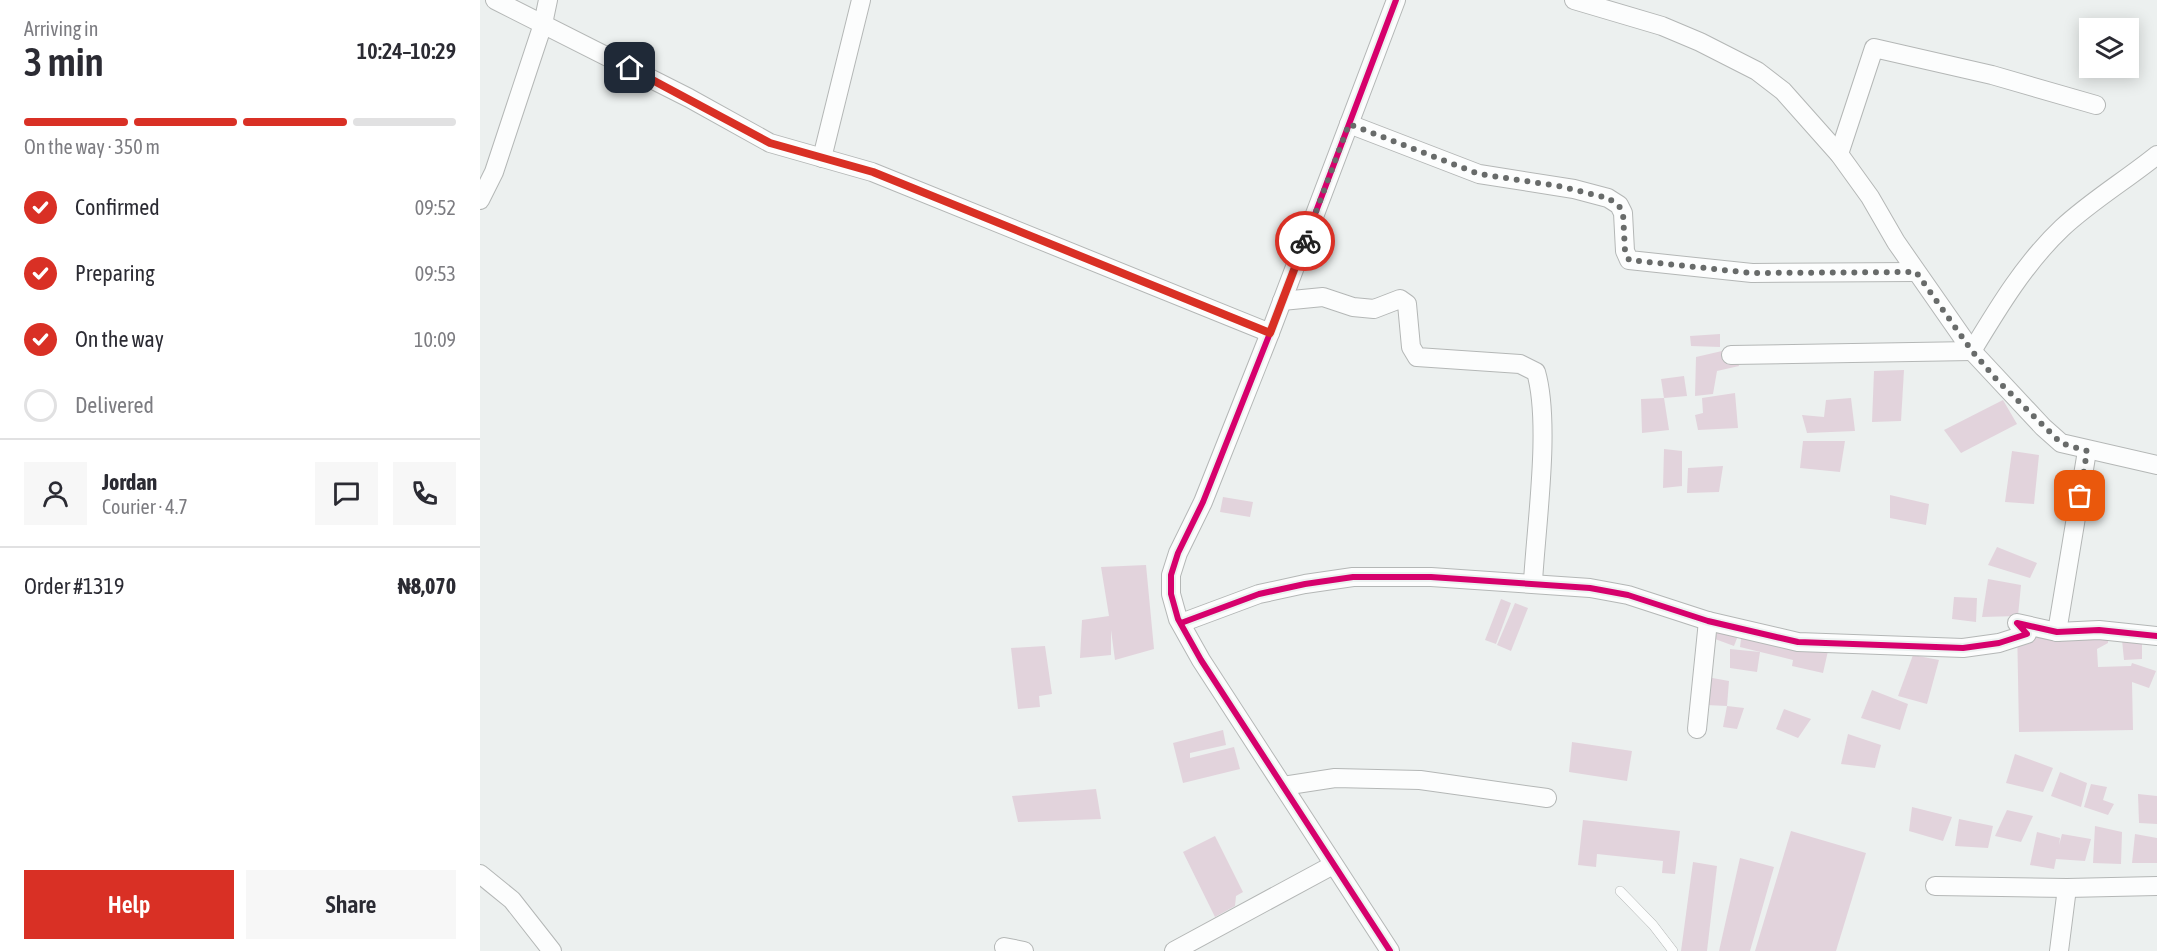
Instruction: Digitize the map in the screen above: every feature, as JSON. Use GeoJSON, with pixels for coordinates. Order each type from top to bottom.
{"type":"FeatureCollection","features":[{"type":"Feature","properties":{"kind":"street"},"geometry":{"type":"LineString","coordinates":[[495,0],[770,143],[873,172],[1270,333]]}},
{"type":"Feature","properties":{"kind":"street"},"geometry":{"type":"LineString","coordinates":[[480,200],[494,172],[543,24],[548,0]]}},
{"type":"Feature","properties":{"kind":"street"},"geometry":{"type":"LineString","coordinates":[[822,158],[861,0]]}},
{"type":"Feature","properties":{"kind":"street"},"geometry":{"type":"LineString","coordinates":[[1390,951],[1201,660],[1181,623],[1171,594],[1171,575],[1178,553],[1203,502],[1270,333],[1396,0]]}},
{"type":"Feature","properties":{"kind":"street"},"geometry":{"type":"LineString","coordinates":[[1574,0],[1662,26],[1700,42],[1757,71],[1783,91],[1839,154],[1870,196],[1916,272],[1972,351],[2005,388],[2061,443],[2087,451],[2157,465]]}},
{"type":"Feature","properties":{"kind":"street"},"geometry":{"type":"LineString","coordinates":[[1839,154],[1874,48],[1992,75],[2096,105]]}},
{"type":"Feature","properties":{"kind":"street"},"geometry":{"type":"LineString","coordinates":[[1349,124],[1479,174],[1574,189],[1608,198],[1619,206],[1623,213],[1625,251],[1629,260],[1752,273],[1916,272]]}},
{"type":"Feature","properties":{"kind":"street"},"geometry":{"type":"LineString","coordinates":[[1972,351],[2031,263],[2062,229],[2157,155]]}},
{"type":"Feature","properties":{"kind":"street"},"geometry":{"type":"LineString","coordinates":[[1282,301],[1323,297],[1353,308],[1374,309],[1400,299],[1407,304],[1411,347],[1417,357],[1520,364],[1536,372],[1540,385],[1541,442],[1533,582]]}},
{"type":"Feature","properties":{"kind":"street"},"geometry":{"type":"LineString","coordinates":[[1731,355],[1972,351]]}},
{"type":"Feature","properties":{"kind":"street"},"geometry":{"type":"LineString","coordinates":[[2057,632],[2087,451]]}},
{"type":"Feature","properties":{"kind":"street"},"geometry":{"type":"LineString","coordinates":[[1181,623],[1259,594],[1353,577],[1431,577],[1533,582],[1628,595],[1708,621],[1798,642],[1963,648],[1999,643],[2027,634],[2017,623],[2057,632],[2099,630],[2157,636]]}},
{"type":"Feature","properties":{"kind":"street"},"geometry":{"type":"LineString","coordinates":[[1697,729],[1708,621]]}},
{"type":"Feature","properties":{"kind":"street"},"geometry":{"type":"LineString","coordinates":[[1283,786],[1335,778],[1420,780],[1547,798]]}},
{"type":"Feature","properties":{"kind":"street"},"geometry":{"type":"LineString","coordinates":[[1174,951],[1333,865]]}},
{"type":"Feature","properties":{"kind":"street"},"geometry":{"type":"LineString","coordinates":[[480,874],[512,900],[552,951]]}},
{"type":"Feature","properties":{"kind":"street"},"geometry":{"type":"LineString","coordinates":[[1935,886],[2067,888],[2157,886]]}},
{"type":"Feature","properties":{"kind":"street"},"geometry":{"type":"LineString","coordinates":[[2059,951],[2067,888]]}},
{"type":"Feature","properties":{"kind":"street"},"geometry":{"type":"LineString","coordinates":[[1004,947],[1024,951]]}},
{"type":"Feature","properties":{"kind":"lane"},"geometry":{"type":"LineString","coordinates":[[1620,891],[1653,924],[1673,951]]}},
{"type":"Feature","properties":{"kind":"building"},"geometry":{"type":"Polygon","coordinates":[[[1720,334],[1720,347],[1691,346],[1690,336],[1720,334]]]}},
{"type":"Feature","properties":{"kind":"building"},"geometry":{"type":"Polygon","coordinates":[[[1735,348],[1739,366],[1717,371],[1713,394],[1695,396],[1696,357],[1735,348]]]}},
{"type":"Feature","properties":{"kind":"building"},"geometry":{"type":"Polygon","coordinates":[[[1904,370],[1901,421],[1872,422],[1874,371],[1904,370]]]}},
{"type":"Feature","properties":{"kind":"building"},"geometry":{"type":"Polygon","coordinates":[[[1684,376],[1687,396],[1664,398],[1661,379],[1684,376]]]}},
{"type":"Feature","properties":{"kind":"building"},"geometry":{"type":"Polygon","coordinates":[[[1735,393],[1738,428],[1698,430],[1695,415],[1703,413],[1702,398],[1735,393]]]}},
{"type":"Feature","properties":{"kind":"building"},"geometry":{"type":"Polygon","coordinates":[[[1664,398],[1669,430],[1642,433],[1641,399],[1664,398]]]}},
{"type":"Feature","properties":{"kind":"building"},"geometry":{"type":"Polygon","coordinates":[[[1851,398],[1855,431],[1807,433],[1802,415],[1824,417],[1826,400],[1851,398]]]}},
{"type":"Feature","properties":{"kind":"building"},"geometry":{"type":"Polygon","coordinates":[[[2003,400],[2017,424],[1961,453],[1944,430],[2003,400]]]}},
{"type":"Feature","properties":{"kind":"building"},"geometry":{"type":"Polygon","coordinates":[[[1803,441],[1845,441],[1840,472],[1800,468],[1803,441]]]}},
{"type":"Feature","properties":{"kind":"building"},"geometry":{"type":"Polygon","coordinates":[[[1664,449],[1682,451],[1682,486],[1663,488],[1664,449]]]}},
{"type":"Feature","properties":{"kind":"building"},"geometry":{"type":"Polygon","coordinates":[[[2012,451],[2039,455],[2034,504],[2005,502],[2012,451]]]}},
{"type":"Feature","properties":{"kind":"building"},"geometry":{"type":"Polygon","coordinates":[[[1723,466],[1719,492],[1687,493],[1688,468],[1723,466]]]}},
{"type":"Feature","properties":{"kind":"building"},"geometry":{"type":"Polygon","coordinates":[[[1890,495],[1929,504],[1926,525],[1890,518],[1890,495]]]}},
{"type":"Feature","properties":{"kind":"building"},"geometry":{"type":"Polygon","coordinates":[[[1223,497],[1253,502],[1250,517],[1220,512],[1223,497]]]}},
{"type":"Feature","properties":{"kind":"building"},"geometry":{"type":"Polygon","coordinates":[[[1997,547],[2037,563],[2030,578],[1988,565],[1997,547]]]}},
{"type":"Feature","properties":{"kind":"building"},"geometry":{"type":"Polygon","coordinates":[[[1146,565],[1154,649],[1115,660],[1111,630],[1111,655],[1080,658],[1082,620],[1109,616],[1101,567],[1146,565]]]}},
{"type":"Feature","properties":{"kind":"building"},"geometry":{"type":"Polygon","coordinates":[[[1988,579],[2021,585],[2018,616],[1982,617],[1988,579]]]}},
{"type":"Feature","properties":{"kind":"building"},"geometry":{"type":"Polygon","coordinates":[[[1954,597],[1977,598],[1976,622],[1952,619],[1954,597]]]}},
{"type":"Feature","properties":{"kind":"building"},"geometry":{"type":"Polygon","coordinates":[[[1501,599],[1511,603],[1496,644],[1485,640],[1501,599]]]}},
{"type":"Feature","properties":{"kind":"building"},"geometry":{"type":"Polygon","coordinates":[[[1515,603],[1528,608],[1511,651],[1497,645],[1515,603]]]}},
{"type":"Feature","properties":{"kind":"building"},"geometry":{"type":"Polygon","coordinates":[[[2108,622],[2108,643],[2097,649],[2098,667],[2131,666],[2132,663],[2156,671],[2149,688],[2132,682],[2133,730],[2019,732],[2017,623],[2108,622]]]}},
{"type":"Feature","properties":{"kind":"building"},"geometry":{"type":"Polygon","coordinates":[[[1720,623],[1741,628],[1734,646],[1715,639],[1720,623]]]}},
{"type":"Feature","properties":{"kind":"building"},"geometry":{"type":"Polygon","coordinates":[[[2142,629],[2142,659],[2124,660],[2121,630],[2142,629]]]}},
{"type":"Feature","properties":{"kind":"building"},"geometry":{"type":"Polygon","coordinates":[[[1742,631],[1828,651],[1823,673],[1792,666],[1793,660],[1740,647],[1742,631]]]}},
{"type":"Feature","properties":{"kind":"building"},"geometry":{"type":"Polygon","coordinates":[[[1045,646],[1052,694],[1039,696],[1040,707],[1018,709],[1011,648],[1045,646]]]}},
{"type":"Feature","properties":{"kind":"building"},"geometry":{"type":"Polygon","coordinates":[[[1730,649],[1760,652],[1757,672],[1730,668],[1730,649]]]}},
{"type":"Feature","properties":{"kind":"building"},"geometry":{"type":"Polygon","coordinates":[[[1913,655],[1939,660],[1927,704],[1898,696],[1913,655]]]}},
{"type":"Feature","properties":{"kind":"building"},"geometry":{"type":"Polygon","coordinates":[[[1707,677],[1729,681],[1727,706],[1706,705],[1707,677]]]}},
{"type":"Feature","properties":{"kind":"building"},"geometry":{"type":"Polygon","coordinates":[[[1872,690],[1908,704],[1900,730],[1861,718],[1872,690]]]}},
{"type":"Feature","properties":{"kind":"building"},"geometry":{"type":"Polygon","coordinates":[[[1727,706],[1744,708],[1737,729],[1723,727],[1727,706]]]}},
{"type":"Feature","properties":{"kind":"building"},"geometry":{"type":"Polygon","coordinates":[[[1784,709],[1811,719],[1798,738],[1776,729],[1784,709]]]}},
{"type":"Feature","properties":{"kind":"building"},"geometry":{"type":"Polygon","coordinates":[[[1223,730],[1226,745],[1190,753],[1190,758],[1234,747],[1240,769],[1183,783],[1173,743],[1223,730]]]}},
{"type":"Feature","properties":{"kind":"building"},"geometry":{"type":"Polygon","coordinates":[[[1848,734],[1881,745],[1875,768],[1841,764],[1848,734]]]}},
{"type":"Feature","properties":{"kind":"building"},"geometry":{"type":"Polygon","coordinates":[[[1572,742],[1632,751],[1627,781],[1569,772],[1572,742]]]}},
{"type":"Feature","properties":{"kind":"building"},"geometry":{"type":"Polygon","coordinates":[[[2015,754],[2053,768],[2043,792],[2006,783],[2015,754]]]}},
{"type":"Feature","properties":{"kind":"building"},"geometry":{"type":"Polygon","coordinates":[[[2060,772],[2087,783],[2081,807],[2051,796],[2060,772]]]}},
{"type":"Feature","properties":{"kind":"building"},"geometry":{"type":"Polygon","coordinates":[[[2091,784],[2107,787],[2103,800],[2114,804],[2108,815],[2084,807],[2091,784]]]}},
{"type":"Feature","properties":{"kind":"building"},"geometry":{"type":"Polygon","coordinates":[[[1096,789],[1101,819],[1018,822],[1012,796],[1096,789]]]}},
{"type":"Feature","properties":{"kind":"building"},"geometry":{"type":"Polygon","coordinates":[[[2138,794],[2157,796],[2157,824],[2139,823],[2138,794]]]}},
{"type":"Feature","properties":{"kind":"building"},"geometry":{"type":"Polygon","coordinates":[[[1912,807],[1952,817],[1943,841],[1909,831],[1912,807]]]}},
{"type":"Feature","properties":{"kind":"building"},"geometry":{"type":"Polygon","coordinates":[[[2007,810],[2033,816],[2021,842],[1995,836],[2007,810]]]}},
{"type":"Feature","properties":{"kind":"building"},"geometry":{"type":"Polygon","coordinates":[[[1959,819],[1993,826],[1988,848],[1955,846],[1959,819]]]}},
{"type":"Feature","properties":{"kind":"building"},"geometry":{"type":"Polygon","coordinates":[[[1583,820],[1680,831],[1675,874],[1662,873],[1663,861],[1597,854],[1596,867],[1578,865],[1583,820]]]}},
{"type":"Feature","properties":{"kind":"building"},"geometry":{"type":"Polygon","coordinates":[[[2095,826],[2122,832],[2121,864],[2093,863],[2095,826]]]}},
{"type":"Feature","properties":{"kind":"building"},"geometry":{"type":"Polygon","coordinates":[[[1791,831],[1866,853],[1836,951],[1755,951],[1791,831]]]}},
{"type":"Feature","properties":{"kind":"building"},"geometry":{"type":"Polygon","coordinates":[[[2037,832],[2060,838],[2059,845],[2062,834],[2091,839],[2085,861],[2056,859],[2054,869],[2030,865],[2037,832]]]}},
{"type":"Feature","properties":{"kind":"building"},"geometry":{"type":"Polygon","coordinates":[[[2135,834],[2157,838],[2157,863],[2132,863],[2135,834]]]}},
{"type":"Feature","properties":{"kind":"building"},"geometry":{"type":"Polygon","coordinates":[[[1215,836],[1243,892],[1236,896],[1235,906],[1215,917],[1183,852],[1215,836]]]}},
{"type":"Feature","properties":{"kind":"building"},"geometry":{"type":"Polygon","coordinates":[[[1740,858],[1774,867],[1750,951],[1719,951],[1740,858]]]}},
{"type":"Feature","properties":{"kind":"building"},"geometry":{"type":"Polygon","coordinates":[[[1693,862],[1717,866],[1707,951],[1681,951],[1693,862]]]}},
{"type":"Feature","properties":{"kind":"cycle path"},"geometry":{"type":"LineString","coordinates":[[1390,951],[1201,660],[1178,619],[1171,594],[1171,575],[1178,553],[1203,502],[1270,333],[1396,0]]}},
{"type":"Feature","properties":{"kind":"cycle path"},"geometry":{"type":"LineString","coordinates":[[1181,623],[1259,594],[1305,584],[1353,577],[1431,577],[1590,588],[1628,595],[1708,621],[1798,642],[1963,648],[1999,643],[2027,634],[2017,623],[2057,632],[2099,630],[2157,636]]}},
{"type":"Feature","properties":{"kind":"way so far"},"geometry":{"type":"LineString","coordinates":[[1305,241],[1349,124],[1479,174],[1543,183],[1608,198],[1619,206],[1623,213],[1625,251],[1629,260],[1752,273],[1916,272],[1972,351],[1997,380],[2061,443],[2087,451],[2080,496]]}},
{"type":"Feature","properties":{"kind":"route"},"geometry":{"type":"LineString","coordinates":[[630,68],[770,143],[873,172],[1270,333],[1305,241]]}}]}
